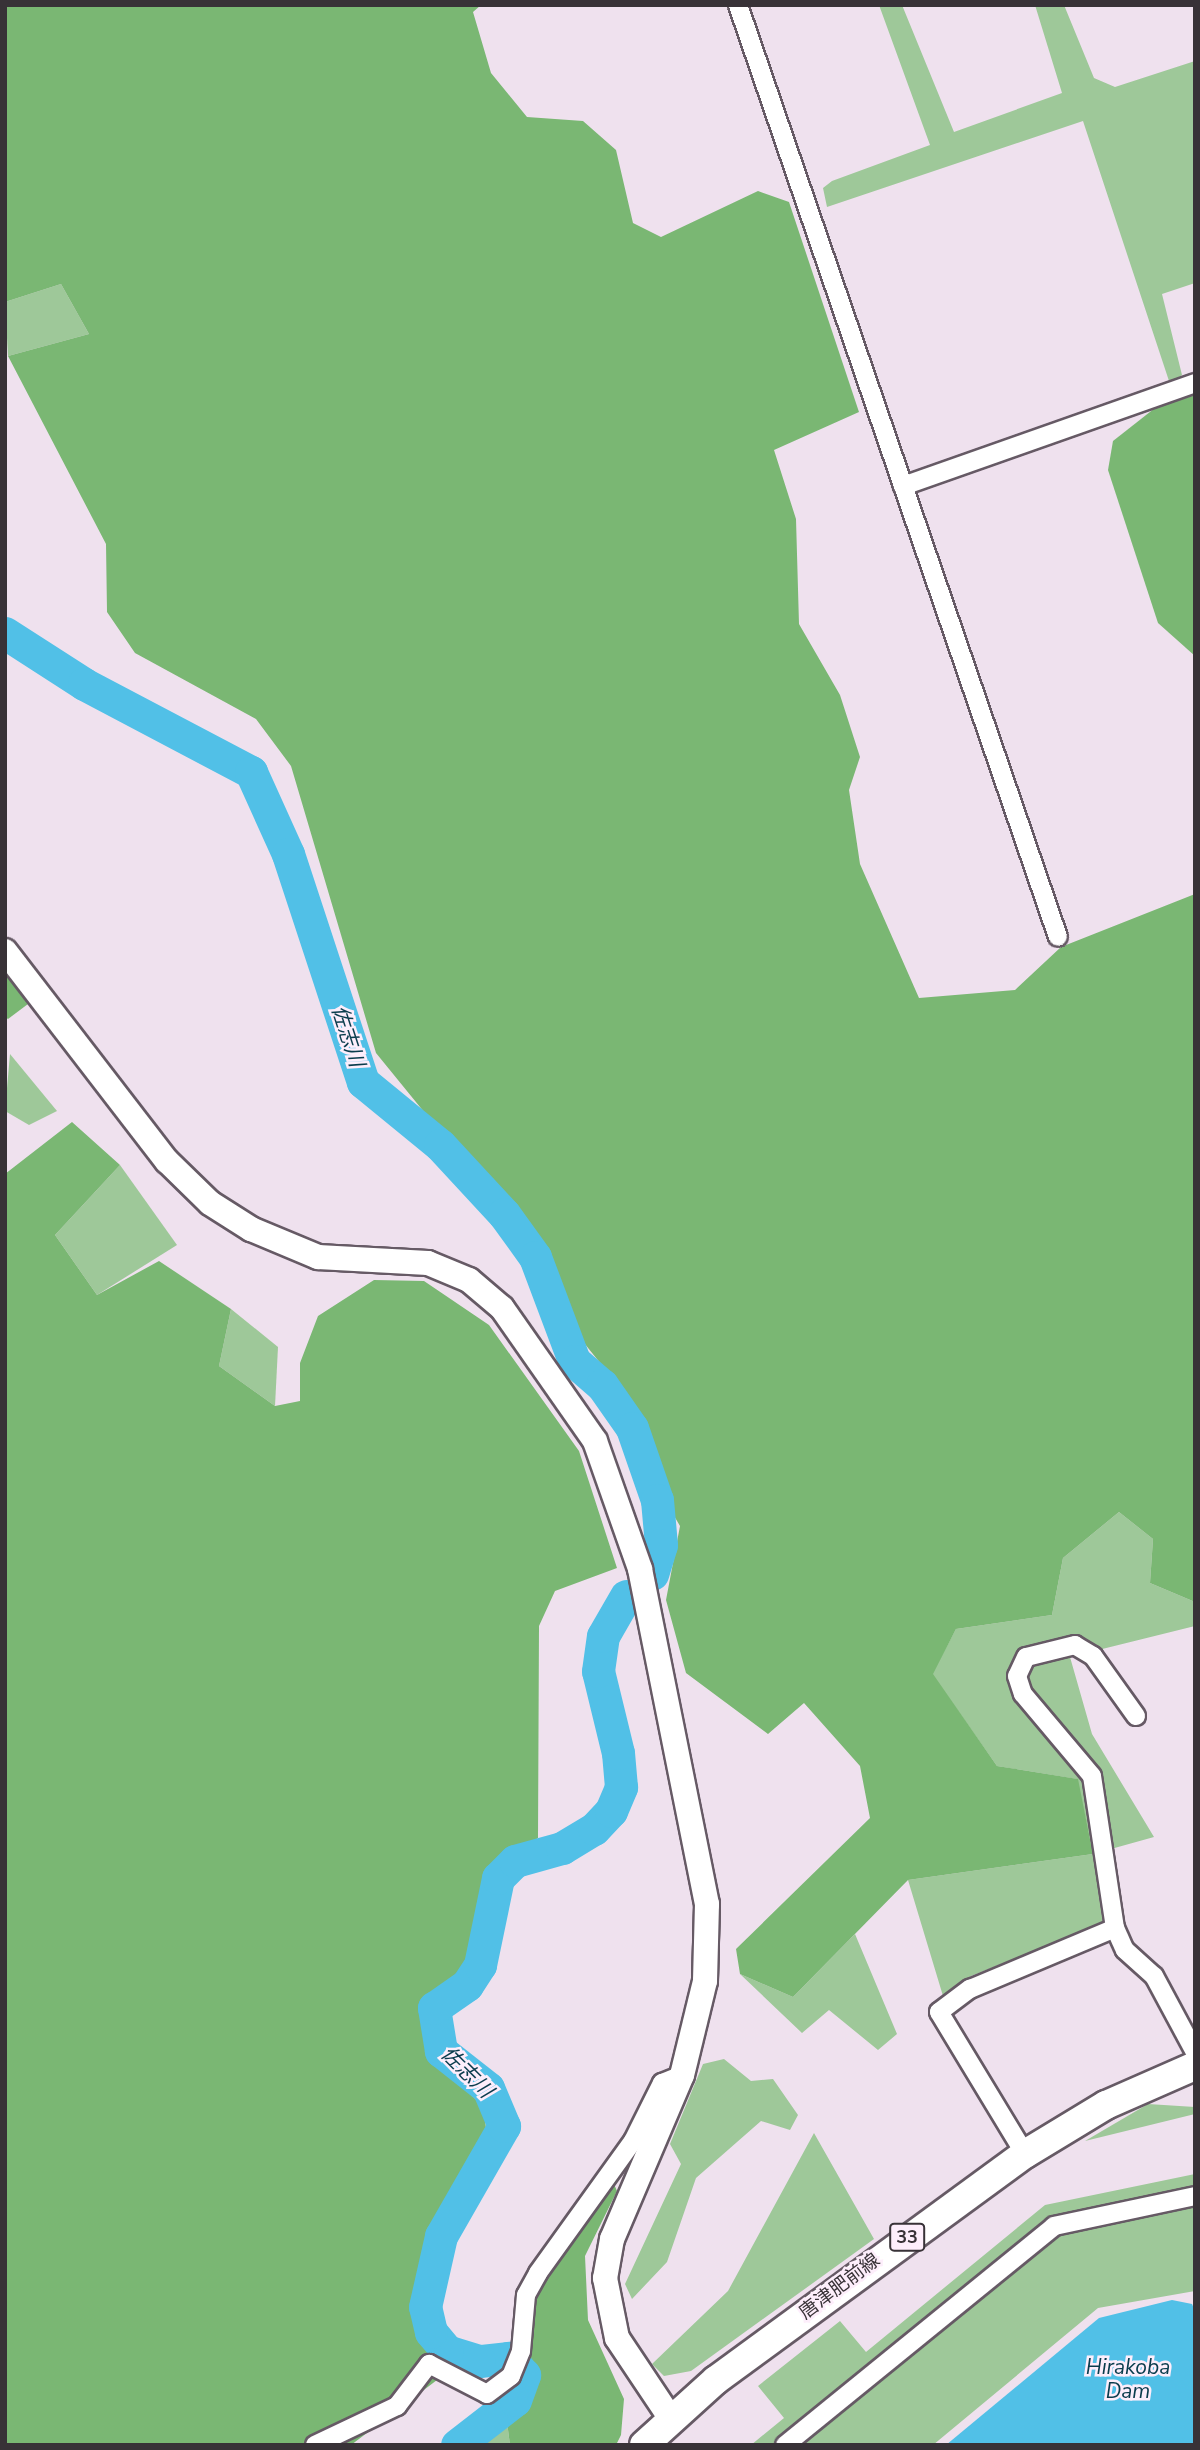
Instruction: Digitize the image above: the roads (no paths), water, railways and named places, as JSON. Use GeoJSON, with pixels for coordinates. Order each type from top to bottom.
{"type":"FeatureCollection","features":[{"type":"Feature","properties":{"kind":"main road","name":"唐津肥前線"},"geometry":{"type":"LineString","coordinates":[[644,2445],[671,2418],[1025,2154],[1107,2105],[1192,2068]]}},
{"type":"Feature","properties":{"kind":"street"},"geometry":{"type":"LineString","coordinates":[[738,5],[1058,937]]}},
{"type":"Feature","properties":{"kind":"street"},"geometry":{"type":"LineString","coordinates":[[903,486],[1195,383]]}},
{"type":"Feature","properties":{"kind":"street"},"geometry":{"type":"LineString","coordinates":[[5,951],[167,1161],[210,1203],[251,1230],[318,1257],[428,1263],[470,1280],[502,1308],[595,1441],[640,1569],[707,1904],[705,1981],[682,2075],[612,2239],[605,2278],[617,2338],[671,2418]]}},
{"type":"Feature","properties":{"kind":"street"},"geometry":{"type":"LineString","coordinates":[[1136,1716],[1093,1656],[1075,1645],[1026,1657],[1017,1676],[1023,1694],[1092,1776],[1115,1928],[1125,1950],[1154,1976],[1192,2068]]}},
{"type":"Feature","properties":{"kind":"street"},"geometry":{"type":"LineString","coordinates":[[1025,2154],[939,2012],[970,1989],[1115,1928]]}},
{"type":"Feature","properties":{"kind":"street"},"geometry":{"type":"LineString","coordinates":[[315,2445],[397,2406],[429,2364],[487,2394],[511,2376],[521,2351],[526,2295],[538,2273],[633,2141],[662,2083],[682,2075]]}},
{"type":"Feature","properties":{"kind":"street"},"geometry":{"type":"LineString","coordinates":[[785,2445],[1054,2226],[1195,2196]]}},
{"type":"Feature","properties":{"kind":"water","name":"Hirakoba Dam"},"geometry":{"type":"Polygon","coordinates":[[[1172,2300],[1192,2304],[1195,2311],[1195,2445],[946,2445],[1099,2318],[1172,2300]]]}},
{"type":"Feature","properties":{"kind":"waterway","name":"佐志川"},"geometry":{"type":"LineString","coordinates":[[5,633],[84,684],[251,772],[288,854],[363,1082],[440,1145],[504,1214],[535,1257],[574,1361],[602,1385],[632,1428],[657,1500],[661,1545],[652,1574]]}},
{"type":"Feature","properties":{"kind":"waterway","name":"佐志川"},"geometry":{"type":"LineString","coordinates":[[457,2445],[515,2400],[524,2375],[509,2358],[479,2361],[447,2351],[431,2332],[425,2307],[441,2236],[504,2126],[488,2088],[441,2051],[434,2008],[467,1985],[480,1965],[498,1878],[515,1861],[562,1848],[594,1829],[611,1811],[621,1787],[618,1753],[598,1671],[603,1636],[626,1596]]}}]}
